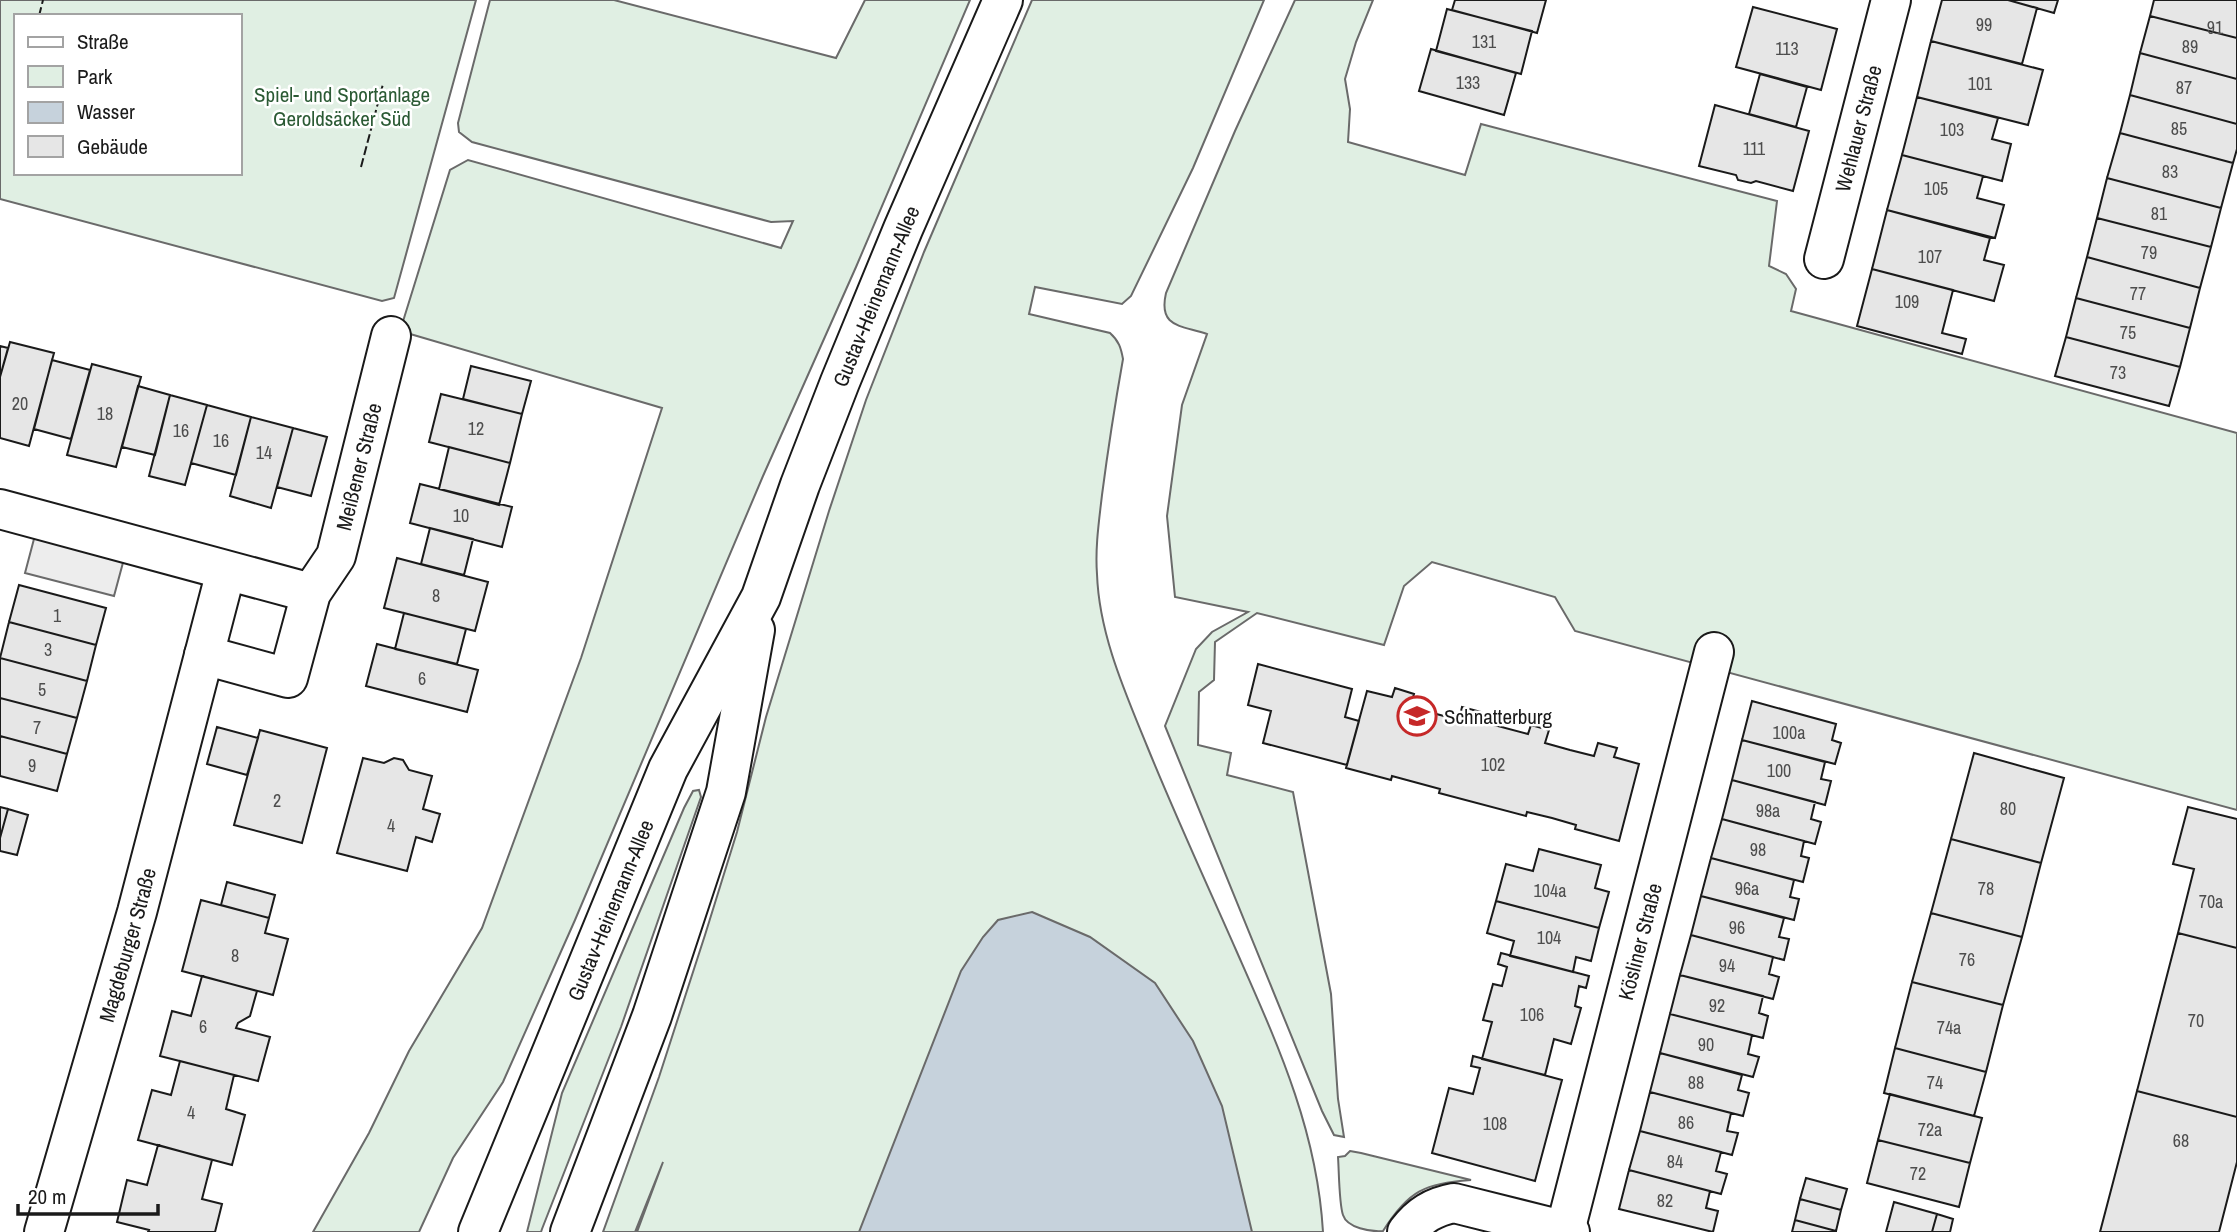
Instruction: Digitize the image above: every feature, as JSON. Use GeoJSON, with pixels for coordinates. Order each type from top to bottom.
{"type":"FeatureCollection","features":[{"type":"Feature","properties":{"kind":"street","name":"Gustav-Heinemann-Allee"},"geometry":{"type":"LineString","coordinates":[[570,1232],[652,1016],[726,792],[761,597],[800,485],[903,229],[1003,0]]}},
{"type":"Feature","properties":{"kind":"street","name":"Wehlauer Straße"},"geometry":{"type":"LineString","coordinates":[[1824,259],[1891,0]]}},
{"type":"Feature","properties":{"kind":"street","name":"Meißener Straße"},"geometry":{"type":"LineString","coordinates":[[204,656],[288,678],[311,593],[336,556],[391,336]]}},
{"type":"Feature","properties":{"kind":"street"},"geometry":{"type":"LineString","coordinates":[[0,509],[311,593]]}},
{"type":"Feature","properties":{"kind":"street"},"geometry":{"type":"LineString","coordinates":[[204,656],[226,570]]}},
{"type":"Feature","properties":{"kind":"street","name":"Gustav-Heinemann-Allee"},"geometry":{"type":"LineString","coordinates":[[478,1232],[668,769],[761,597]]}},
{"type":"Feature","properties":{"kind":"street","name":"Kösliner Straße"},"geometry":{"type":"LineString","coordinates":[[1407,1232],[1417,1219],[1428,1211],[1454,1203],[1568,1231],[1714,652]]}},
{"type":"Feature","properties":{"kind":"street","name":"Magdeburger Straße"},"geometry":{"type":"LineString","coordinates":[[44,1232],[136,912],[204,656]]}},
{"type":"Feature","properties":{"kind":"green space","name":"Spiel- und Sportanlage Geroldsäcker Süd"},"geometry":{"type":"Polygon","coordinates":[[[0,0],[476,0],[394,298],[382,301],[0,199],[0,0]]]}},
{"type":"Feature","properties":{"kind":"green space"},"geometry":{"type":"Polygon","coordinates":[[[490,0],[614,0],[836,58],[865,0],[970,0],[503,1082],[453,1158],[419,1232],[313,1232],[369,1133],[409,1051],[482,928],[581,658],[662,408],[400,331],[450,170],[468,160],[781,248],[793,221],[771,222],[472,142],[459,132],[458,123],[490,0]]]}},
{"type":"Feature","properties":{"kind":"green space"},"geometry":{"type":"Polygon","coordinates":[[[1032,0],[1264,0],[1193,168],[1131,296],[1122,304],[1035,287],[1029,314],[1110,333],[1120,348],[1123,359],[1097,544],[1099,596],[1108,641],[1130,705],[1168,797],[1266,1019],[1293,1087],[1313,1158],[1323,1232],[637,1232],[663,1162],[635,1232],[603,1232],[659,1077],[705,935],[737,832],[766,717],[866,400],[924,252],[1032,0]]]}},
{"type":"Feature","properties":{"kind":"green space"},"geometry":{"type":"Polygon","coordinates":[[[1295,0],[1373,0],[1345,79],[1350,109],[1348,142],[1465,175],[1481,124],[1777,201],[1769,266],[1786,274],[1796,289],[1791,311],[2237,433],[2237,810],[1575,631],[1555,597],[1432,562],[1404,586],[1384,645],[1257,613],[1215,642],[1214,680],[1199,692],[1198,745],[1231,753],[1227,775],[1293,792],[1331,994],[1338,1099],[1344,1137],[1334,1135],[1165,726],[1196,649],[1212,632],[1248,612],[1175,597],[1167,516],[1182,405],[1207,334],[1174,323],[1165,313],[1164,304],[1166,293],[1235,131],[1295,0]]]}},
{"type":"Feature","properties":{"kind":"green space"},"geometry":{"type":"Polygon","coordinates":[[[699,790],[701,797],[621,1027],[541,1232],[527,1232],[562,1093],[684,808],[693,791],[699,790]]]}},
{"type":"Feature","properties":{"kind":"green space"},"geometry":{"type":"Polygon","coordinates":[[[1350,1151],[1471,1180],[1429,1187],[1401,1206],[1383,1231],[1366,1230],[1349,1223],[1343,1215],[1338,1157],[1345,1156],[1350,1151]]]}},
{"type":"Feature","properties":{"kind":"shaded area"},"geometry":{"type":"Polygon","coordinates":[[[39,520],[128,544],[114,596],[25,573],[39,520]]]}},
{"type":"Feature","properties":{"kind":"water"},"geometry":{"type":"Polygon","coordinates":[[[1032,912],[1090,937],[1155,983],[1193,1041],[1222,1106],[1252,1232],[859,1232],[961,971],[983,937],[998,920],[1032,912]]]}},
{"type":"Feature","properties":{"kind":"building"},"geometry":{"type":"Polygon","coordinates":[[[1455,0],[1546,0],[1537,33],[1452,10],[1455,0]]]}},
{"type":"Feature","properties":{"kind":"building"},"geometry":{"type":"Polygon","coordinates":[[[1942,0],[2008,0],[2037,8],[2022,64],[1931,41],[1942,0]]]}},
{"type":"Feature","properties":{"kind":"building"},"geometry":{"type":"Polygon","coordinates":[[[2008,0],[2058,0],[2054,13],[2008,0]]]}},
{"type":"Feature","properties":{"kind":"building"},"geometry":{"type":"Polygon","coordinates":[[[2154,0],[2237,0],[2237,38],[2150,16],[2154,0]]]}},
{"type":"Feature","properties":{"kind":"building"},"geometry":{"type":"Polygon","coordinates":[[[1753,7],[1837,29],[1821,90],[1736,67],[1753,7]]]}},
{"type":"Feature","properties":{"kind":"building"},"geometry":{"type":"Polygon","coordinates":[[[1447,9],[1532,31],[1521,74],[1436,51],[1447,9]]]}},
{"type":"Feature","properties":{"kind":"building"},"geometry":{"type":"Polygon","coordinates":[[[2150,16],[2237,38],[2237,79],[2140,53],[2150,16]]]}},
{"type":"Feature","properties":{"kind":"building"},"geometry":{"type":"Polygon","coordinates":[[[1931,41],[2043,70],[2028,125],[1917,97],[1931,41]]]}},
{"type":"Feature","properties":{"kind":"building"},"geometry":{"type":"Polygon","coordinates":[[[1431,49],[1516,73],[1504,115],[1419,91],[1431,49]]]}},
{"type":"Feature","properties":{"kind":"building"},"geometry":{"type":"Polygon","coordinates":[[[2140,53],[2237,79],[2237,124],[2130,95],[2140,53]]]}},
{"type":"Feature","properties":{"kind":"building"},"geometry":{"type":"Polygon","coordinates":[[[1760,74],[1807,87],[1796,127],[1749,114],[1760,74]]]}},
{"type":"Feature","properties":{"kind":"building"},"geometry":{"type":"Polygon","coordinates":[[[2130,95],[2237,124],[2237,149],[2233,163],[2120,133],[2130,95]]]}},
{"type":"Feature","properties":{"kind":"building"},"geometry":{"type":"Polygon","coordinates":[[[1917,97],[1998,118],[1992,139],[2011,144],[2002,181],[1902,155],[1917,97]]]}},
{"type":"Feature","properties":{"kind":"building"},"geometry":{"type":"Polygon","coordinates":[[[1715,105],[1809,131],[1793,191],[1756,181],[1751,183],[1738,180],[1736,175],[1699,166],[1715,105]]]}},
{"type":"Feature","properties":{"kind":"building"},"geometry":{"type":"Polygon","coordinates":[[[2120,133],[2233,163],[2221,208],[2107,178],[2120,133]]]}},
{"type":"Feature","properties":{"kind":"building"},"geometry":{"type":"Polygon","coordinates":[[[1902,155],[1983,176],[1977,198],[2004,205],[1995,238],[1887,210],[1902,155]]]}},
{"type":"Feature","properties":{"kind":"building"},"geometry":{"type":"Polygon","coordinates":[[[2107,178],[2221,208],[2211,247],[2097,218],[2107,178]]]}},
{"type":"Feature","properties":{"kind":"building"},"geometry":{"type":"Polygon","coordinates":[[[1887,210],[1990,238],[1984,260],[2004,265],[1994,301],[1872,269],[1887,210]]]}},
{"type":"Feature","properties":{"kind":"building"},"geometry":{"type":"Polygon","coordinates":[[[2097,218],[2211,247],[2200,288],[2087,257],[2097,218]]]}},
{"type":"Feature","properties":{"kind":"building"},"geometry":{"type":"Polygon","coordinates":[[[2087,257],[2200,288],[2190,328],[2076,298],[2087,257]]]}},
{"type":"Feature","properties":{"kind":"building"},"geometry":{"type":"Polygon","coordinates":[[[1872,269],[1953,290],[1942,333],[1966,339],[1962,354],[1857,326],[1872,269]]]}},
{"type":"Feature","properties":{"kind":"building"},"geometry":{"type":"Polygon","coordinates":[[[2076,298],[2190,328],[2180,367],[2066,337],[2076,298]]]}},
{"type":"Feature","properties":{"kind":"building"},"geometry":{"type":"Polygon","coordinates":[[[2066,337],[2180,367],[2169,406],[2055,376],[2066,337]]]}},
{"type":"Feature","properties":{"kind":"building"},"geometry":{"type":"Polygon","coordinates":[[[10,342],[54,353],[29,446],[0,438],[0,377],[10,342]]]}},
{"type":"Feature","properties":{"kind":"building"},"geometry":{"type":"Polygon","coordinates":[[[0,346],[8,348],[0,377],[0,346]]]}},
{"type":"Feature","properties":{"kind":"building"},"geometry":{"type":"Polygon","coordinates":[[[52,360],[90,370],[71,439],[34,429],[52,360]]]}},
{"type":"Feature","properties":{"kind":"building"},"geometry":{"type":"Polygon","coordinates":[[[92,364],[141,377],[116,467],[67,455],[92,364]]]}},
{"type":"Feature","properties":{"kind":"building"},"geometry":{"type":"Polygon","coordinates":[[[471,366],[531,381],[522,414],[463,399],[471,366]]]}},
{"type":"Feature","properties":{"kind":"building"},"geometry":{"type":"Polygon","coordinates":[[[138,386],[170,395],[155,455],[122,447],[138,386]]]}},
{"type":"Feature","properties":{"kind":"building"},"geometry":{"type":"Polygon","coordinates":[[[441,394],[522,414],[510,463],[429,442],[441,394]]]}},
{"type":"Feature","properties":{"kind":"building"},"geometry":{"type":"Polygon","coordinates":[[[170,395],[207,405],[185,485],[149,476],[170,395]]]}},
{"type":"Feature","properties":{"kind":"building"},"geometry":{"type":"Polygon","coordinates":[[[207,405],[251,417],[236,475],[191,463],[207,405]]]}},
{"type":"Feature","properties":{"kind":"building"},"geometry":{"type":"Polygon","coordinates":[[[251,417],[293,428],[271,508],[230,496],[251,417]]]}},
{"type":"Feature","properties":{"kind":"building"},"geometry":{"type":"Polygon","coordinates":[[[293,428],[327,437],[311,496],[277,487],[293,428]]]}},
{"type":"Feature","properties":{"kind":"building"},"geometry":{"type":"Polygon","coordinates":[[[449,447],[510,463],[499,505],[439,489],[449,447]]]}},
{"type":"Feature","properties":{"kind":"building"},"geometry":{"type":"Polygon","coordinates":[[[420,484],[512,507],[502,547],[410,523],[420,484]]]}},
{"type":"Feature","properties":{"kind":"building"},"geometry":{"type":"Polygon","coordinates":[[[430,528],[473,539],[464,575],[421,564],[430,528]]]}},
{"type":"Feature","properties":{"kind":"building"},"geometry":{"type":"Polygon","coordinates":[[[397,558],[488,582],[475,631],[384,608],[397,558]]]}},
{"type":"Feature","properties":{"kind":"building"},"geometry":{"type":"Polygon","coordinates":[[[19,585],[106,608],[96,645],[9,622],[19,585]]]}},
{"type":"Feature","properties":{"kind":"building"},"geometry":{"type":"Polygon","coordinates":[[[404,613],[466,629],[457,664],[395,649],[404,613]]]}},
{"type":"Feature","properties":{"kind":"building"},"geometry":{"type":"Polygon","coordinates":[[[9,622],[96,645],[87,681],[0,658],[9,622]]]}},
{"type":"Feature","properties":{"kind":"building"},"geometry":{"type":"Polygon","coordinates":[[[377,644],[478,670],[467,712],[366,686],[377,644]]]}},
{"type":"Feature","properties":{"kind":"building"},"geometry":{"type":"Polygon","coordinates":[[[0,658],[87,681],[77,718],[0,698],[0,658]]]}},
{"type":"Feature","properties":{"kind":"building"},"geometry":{"type":"Polygon","coordinates":[[[1258,664],[1352,689],[1345,717],[1359,721],[1347,765],[1263,743],[1271,711],[1248,705],[1258,664]]]}},
{"type":"Feature","properties":{"kind":"building"},"geometry":{"type":"Polygon","coordinates":[[[1395,688],[1414,694],[1410,707],[1459,720],[1462,707],[1481,712],[1479,721],[1528,734],[1531,725],[1549,730],[1545,743],[1594,756],[1598,743],[1617,748],[1614,757],[1639,764],[1619,841],[1575,829],[1576,825],[1552,818],[1527,812],[1526,816],[1439,793],[1440,789],[1392,776],[1391,780],[1346,768],[1367,691],[1392,697],[1395,688]]]}},
{"type":"Feature","properties":{"kind":"building"},"geometry":{"type":"Polygon","coordinates":[[[0,698],[77,718],[67,754],[0,736],[0,698]]]}},
{"type":"Feature","properties":{"kind":"building"},"geometry":{"type":"Polygon","coordinates":[[[1752,701],[1836,724],[1832,740],[1841,743],[1835,764],[1742,740],[1752,701]]]}},
{"type":"Feature","properties":{"kind":"building"},"geometry":{"type":"Polygon","coordinates":[[[217,727],[258,738],[247,775],[207,764],[217,727]]]}},
{"type":"Feature","properties":{"kind":"building"},"geometry":{"type":"Polygon","coordinates":[[[260,730],[327,748],[302,843],[234,825],[260,730]]]}},
{"type":"Feature","properties":{"kind":"building"},"geometry":{"type":"Polygon","coordinates":[[[0,736],[67,754],[57,791],[0,776],[0,736]]]}},
{"type":"Feature","properties":{"kind":"building"},"geometry":{"type":"Polygon","coordinates":[[[1742,740],[1825,762],[1821,779],[1831,781],[1825,805],[1732,780],[1742,740]]]}},
{"type":"Feature","properties":{"kind":"building"},"geometry":{"type":"Polygon","coordinates":[[[1974,753],[2064,778],[2041,863],[1951,839],[1974,753]]]}},
{"type":"Feature","properties":{"kind":"building"},"geometry":{"type":"Polygon","coordinates":[[[363,758],[384,763],[394,758],[403,760],[409,770],[432,776],[423,809],[440,814],[432,842],[416,837],[407,871],[337,853],[363,758]]]}},
{"type":"Feature","properties":{"kind":"building"},"geometry":{"type":"Polygon","coordinates":[[[1732,780],[1815,802],[1811,819],[1821,822],[1815,844],[1722,819],[1732,780]]]}},
{"type":"Feature","properties":{"kind":"building"},"geometry":{"type":"Polygon","coordinates":[[[0,807],[8,809],[0,838],[0,807]]]}},
{"type":"Feature","properties":{"kind":"building"},"geometry":{"type":"Polygon","coordinates":[[[2188,807],[2237,819],[2237,948],[2178,933],[2194,869],[2173,864],[2188,807]]]}},
{"type":"Feature","properties":{"kind":"building"},"geometry":{"type":"Polygon","coordinates":[[[8,809],[28,815],[17,855],[0,851],[0,838],[8,809]]]}},
{"type":"Feature","properties":{"kind":"building"},"geometry":{"type":"Polygon","coordinates":[[[1722,819],[1804,841],[1801,856],[1809,858],[1803,882],[1711,858],[1722,819]]]}},
{"type":"Feature","properties":{"kind":"building"},"geometry":{"type":"Polygon","coordinates":[[[1951,839],[2041,863],[2022,937],[1931,913],[1951,839]]]}},
{"type":"Feature","properties":{"kind":"building"},"geometry":{"type":"Polygon","coordinates":[[[1539,849],[1601,865],[1595,888],[1609,892],[1599,928],[1496,901],[1506,864],[1533,871],[1539,849]]]}},
{"type":"Feature","properties":{"kind":"building"},"geometry":{"type":"Polygon","coordinates":[[[1711,858],[1794,880],[1790,897],[1799,899],[1794,920],[1701,896],[1711,858]]]}},
{"type":"Feature","properties":{"kind":"building"},"geometry":{"type":"Polygon","coordinates":[[[227,882],[275,895],[269,918],[221,905],[227,882]]]}},
{"type":"Feature","properties":{"kind":"building"},"geometry":{"type":"Polygon","coordinates":[[[1701,896],[1784,918],[1779,937],[1789,939],[1784,960],[1691,935],[1701,896]]]}},
{"type":"Feature","properties":{"kind":"building"},"geometry":{"type":"Polygon","coordinates":[[[201,900],[269,918],[265,933],[288,939],[273,995],[182,971],[201,900]]]}},
{"type":"Feature","properties":{"kind":"building"},"geometry":{"type":"Polygon","coordinates":[[[1496,901],[1599,928],[1591,961],[1576,957],[1573,972],[1510,956],[1514,941],[1487,933],[1496,901]]]}},
{"type":"Feature","properties":{"kind":"building"},"geometry":{"type":"Polygon","coordinates":[[[1931,913],[2022,937],[2003,1005],[1912,982],[1931,913]]]}},
{"type":"Feature","properties":{"kind":"building"},"geometry":{"type":"Polygon","coordinates":[[[2178,933],[2237,948],[2237,1117],[2137,1091],[2178,933]]]}},
{"type":"Feature","properties":{"kind":"building"},"geometry":{"type":"Polygon","coordinates":[[[1691,935],[1773,957],[1769,974],[1779,977],[1773,999],[1680,975],[1691,935]]]}},
{"type":"Feature","properties":{"kind":"building"},"geometry":{"type":"Polygon","coordinates":[[[1501,953],[1589,976],[1586,988],[1579,986],[1575,1006],[1581,1008],[1571,1044],[1554,1039],[1545,1075],[1482,1059],[1492,1022],[1483,1020],[1493,984],[1502,986],[1507,967],[1498,964],[1501,953]]]}},
{"type":"Feature","properties":{"kind":"building"},"geometry":{"type":"Polygon","coordinates":[[[1680,975],[1763,996],[1759,1013],[1768,1016],[1763,1038],[1670,1014],[1680,975]]]}},
{"type":"Feature","properties":{"kind":"building"},"geometry":{"type":"Polygon","coordinates":[[[202,976],[257,991],[250,1016],[238,1023],[236,1028],[270,1037],[258,1081],[160,1056],[172,1011],[191,1016],[202,976]]]}},
{"type":"Feature","properties":{"kind":"building"},"geometry":{"type":"Polygon","coordinates":[[[1912,982],[2003,1005],[1986,1072],[1895,1048],[1912,982]]]}},
{"type":"Feature","properties":{"kind":"building"},"geometry":{"type":"Polygon","coordinates":[[[1670,1014],[1752,1035],[1748,1054],[1759,1057],[1753,1077],[1660,1053],[1670,1014]]]}},
{"type":"Feature","properties":{"kind":"building"},"geometry":{"type":"Polygon","coordinates":[[[1895,1048],[1986,1072],[1974,1116],[1884,1093],[1895,1048]]]}},
{"type":"Feature","properties":{"kind":"building"},"geometry":{"type":"Polygon","coordinates":[[[1660,1053],[1742,1075],[1738,1090],[1749,1093],[1743,1116],[1650,1092],[1660,1053]]]}},
{"type":"Feature","properties":{"kind":"building"},"geometry":{"type":"Polygon","coordinates":[[[1473,1056],[1562,1080],[1535,1181],[1432,1153],[1449,1088],[1473,1094],[1480,1068],[1471,1066],[1473,1056]]]}},
{"type":"Feature","properties":{"kind":"building"},"geometry":{"type":"Polygon","coordinates":[[[180,1061],[234,1075],[226,1109],[245,1115],[232,1165],[138,1140],[152,1090],[171,1095],[180,1061]]]}},
{"type":"Feature","properties":{"kind":"building"},"geometry":{"type":"Polygon","coordinates":[[[2137,1091],[2237,1117],[2237,1162],[2219,1232],[2100,1232],[2137,1091]]]}},
{"type":"Feature","properties":{"kind":"building"},"geometry":{"type":"Polygon","coordinates":[[[1650,1092],[1731,1113],[1727,1131],[1738,1133],[1732,1155],[1640,1131],[1650,1092]]]}},
{"type":"Feature","properties":{"kind":"building"},"geometry":{"type":"Polygon","coordinates":[[[1890,1094],[1982,1118],[1970,1163],[1878,1140],[1890,1094]]]}},
{"type":"Feature","properties":{"kind":"building"},"geometry":{"type":"Polygon","coordinates":[[[1640,1131],[1721,1152],[1716,1171],[1727,1174],[1721,1194],[1629,1170],[1640,1131]]]}},
{"type":"Feature","properties":{"kind":"building"},"geometry":{"type":"Polygon","coordinates":[[[1878,1140],[1970,1163],[1959,1207],[1867,1183],[1878,1140]]]}},
{"type":"Feature","properties":{"kind":"building"},"geometry":{"type":"Polygon","coordinates":[[[158,1145],[212,1160],[202,1199],[222,1204],[215,1232],[148,1232],[149,1230],[117,1222],[127,1180],[147,1185],[158,1145]]]}},
{"type":"Feature","properties":{"kind":"building"},"geometry":{"type":"Polygon","coordinates":[[[1629,1170],[1710,1191],[1706,1208],[1718,1211],[1713,1232],[1619,1209],[1629,1170]]]}},
{"type":"Feature","properties":{"kind":"building"},"geometry":{"type":"Polygon","coordinates":[[[1806,1178],[1847,1189],[1841,1210],[1800,1199],[1806,1178]]]}},
{"type":"Feature","properties":{"kind":"building"},"geometry":{"type":"Polygon","coordinates":[[[1800,1199],[1841,1210],[1836,1231],[1795,1220],[1800,1199]]]}},
{"type":"Feature","properties":{"kind":"building"},"geometry":{"type":"Polygon","coordinates":[[[1894,1202],[1937,1214],[1932,1232],[1886,1232],[1894,1202]]]}},
{"type":"Feature","properties":{"kind":"building"},"geometry":{"type":"Polygon","coordinates":[[[1937,1214],[1953,1219],[1950,1232],[1932,1232],[1937,1214]]]}},
{"type":"Feature","properties":{"kind":"building"},"geometry":{"type":"Polygon","coordinates":[[[1795,1220],[1836,1231],[1836,1232],[1792,1232],[1795,1220]]]}},
{"type":"Feature","properties":{"kind":"fence"},"geometry":{"type":"LineString","coordinates":[[40,14],[43,0]]}},
{"type":"Feature","properties":{"kind":"fence"},"geometry":{"type":"LineString","coordinates":[[361,167],[383,84]]}},
{"type":"Feature","properties":{"kind":"place","name":"Schnatterburg"},"geometry":{"type":"Point","coordinates":[1417,716]}}]}
